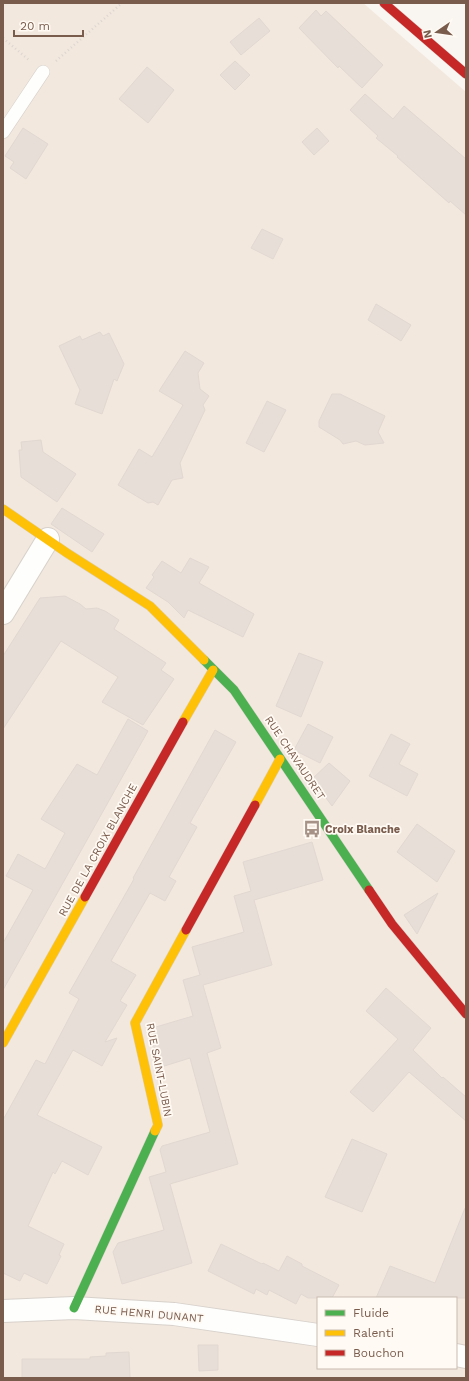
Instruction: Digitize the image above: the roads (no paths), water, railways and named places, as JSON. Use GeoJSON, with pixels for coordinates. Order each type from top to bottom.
{"type":"FeatureCollection","features":[{"type":"Feature","properties":{"kind":"street"},"geometry":{"type":"LineString","coordinates":[[384,3],[466,74]]}},
{"type":"Feature","properties":{"kind":"street","name":"RUE CHAVAUDRET"},"geometry":{"type":"LineString","coordinates":[[3,509],[48,538],[67,553],[150,606],[234,690],[392,924],[466,1014]]}},
{"type":"Feature","properties":{"kind":"street"},"geometry":{"type":"LineString","coordinates":[[3,613],[48,538]]}},
{"type":"Feature","properties":{"kind":"street","name":"RUE DE LA CROIX BLANCHE"},"geometry":{"type":"LineString","coordinates":[[3,1043],[9,1022],[214,670]]}},
{"type":"Feature","properties":{"kind":"street","name":"RUE SAINT-LUBIN"},"geometry":{"type":"LineString","coordinates":[[74,1308],[158,1125],[135,1023],[280,759]]}},
{"type":"Feature","properties":{"kind":"street","name":"RUE HENRI DUNANT"},"geometry":{"type":"LineString","coordinates":[[3,1311],[74,1308],[174,1314],[317,1335]]}},
{"type":"Feature","properties":{"kind":"lane"},"geometry":{"type":"LineString","coordinates":[[3,132],[43,72]]}},
{"type":"Feature","properties":{"kind":"place","name":"Croix Blanche"},"geometry":{"type":"Point","coordinates":[312,829]}}]}
